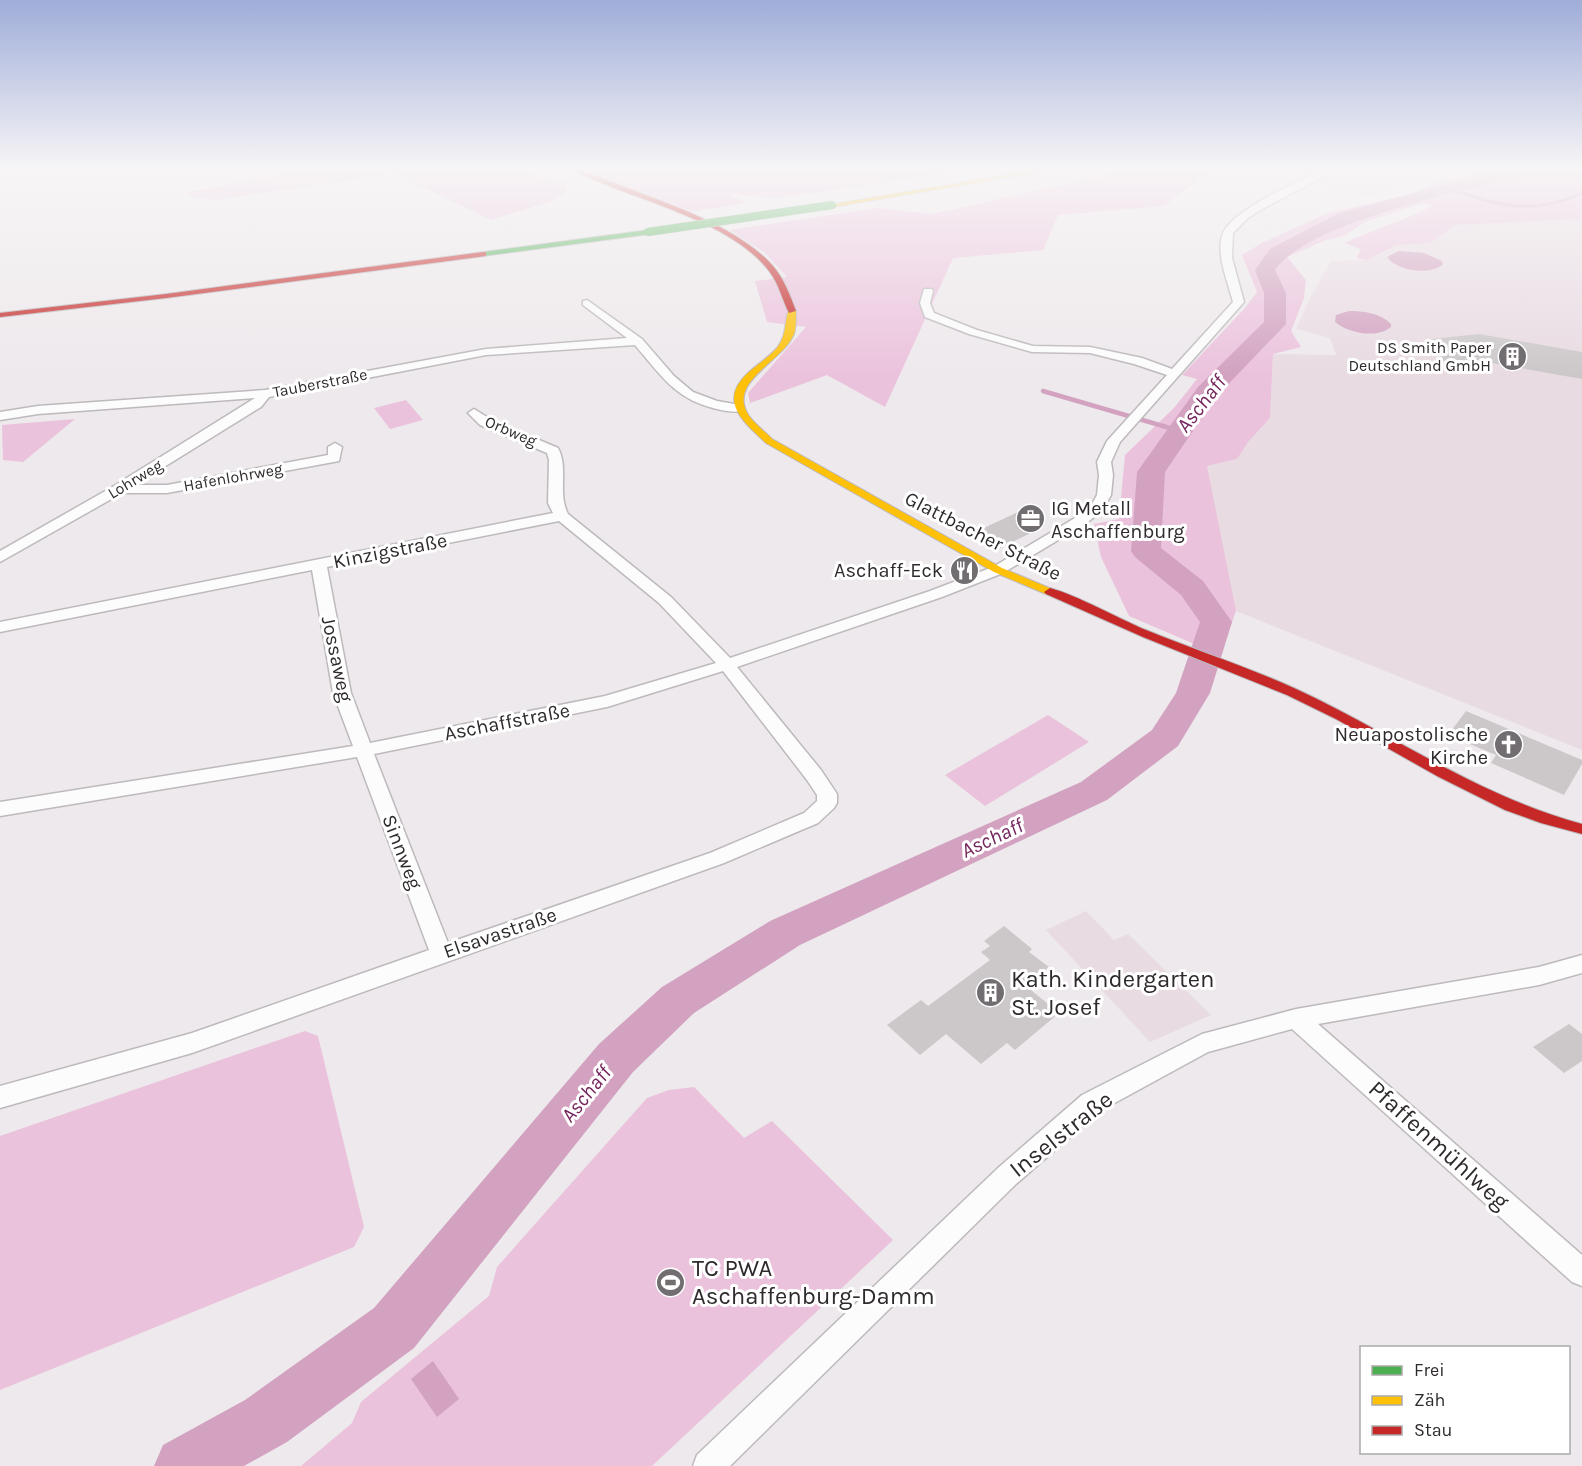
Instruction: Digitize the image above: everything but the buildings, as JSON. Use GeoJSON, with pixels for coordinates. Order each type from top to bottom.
{"type":"FeatureCollection","features":[{"type":"Feature","properties":{"kind":"main road"},"geometry":{"type":"LineString","coordinates":[[0,306],[556,238]]}},
{"type":"Feature","properties":{"kind":"main road"},"geometry":{"type":"LineString","coordinates":[[0,315],[166,296],[569,238]]}},
{"type":"Feature","properties":{"kind":"main road"},"geometry":{"type":"LineString","coordinates":[[735,238],[756,252],[773,268],[783,282],[794,316],[790,337],[782,350],[741,384],[737,394],[736,408]]}},
{"type":"Feature","properties":{"kind":"main road","name":"Glattbacher Straße"},"geometry":{"type":"LineString","coordinates":[[736,408],[747,422],[783,451],[998,570],[1176,647],[1304,697],[1370,730],[1492,800],[1558,824],[1582,830]]}},
{"type":"Feature","properties":{"kind":"street","name":"Aschaffstraße"},"geometry":{"type":"LineString","coordinates":[[0,809],[363,750],[607,701],[726,665],[936,594],[998,570],[1080,521],[1097,508],[1104,495],[1106,475],[1104,462],[1108,451],[1173,374],[1239,302],[1226,250],[1227,238]]}},
{"type":"Feature","properties":{"kind":"street"},"geometry":{"type":"LineString","coordinates":[[928,291],[925,303],[929,315],[973,332],[1032,349],[1090,350],[1138,361],[1173,374]]}},
{"type":"Feature","properties":{"kind":"street"},"geometry":{"type":"LineString","coordinates":[[587,303],[638,341],[669,380],[681,390],[696,400],[711,405],[736,408]]}},
{"type":"Feature","properties":{"kind":"street","name":"Tauberstraße"},"geometry":{"type":"LineString","coordinates":[[0,416],[38,410],[266,394],[496,350],[638,341]]}},
{"type":"Feature","properties":{"kind":"street","name":"Lohrweg"},"geometry":{"type":"LineString","coordinates":[[0,557],[119,489],[256,404],[266,394]]}},
{"type":"Feature","properties":{"kind":"street","name":"Orbweg"},"geometry":{"type":"LineString","coordinates":[[474,413],[485,422],[554,451],[556,460],[555,503],[562,516]]}},
{"type":"Feature","properties":{"kind":"street","name":"Hafenlohrweg"},"geometry":{"type":"LineString","coordinates":[[119,489],[167,489],[334,458],[335,447]]}},
{"type":"Feature","properties":{"kind":"street"},"geometry":{"type":"LineString","coordinates":[[562,516],[637,575],[680,614],[726,665]]}},
{"type":"Feature","properties":{"kind":"street","name":"Kinzigstraße"},"geometry":{"type":"LineString","coordinates":[[0,627],[562,516]]}},
{"type":"Feature","properties":{"kind":"street","name":"Jossaweg"},"geometry":{"type":"LineString","coordinates":[[319,565],[342,693],[363,750]]}},
{"type":"Feature","properties":{"kind":"street","name":"Elsavastraße"},"geometry":{"type":"LineString","coordinates":[[0,1097],[192,1044],[717,858],[811,818],[827,803],[827,794],[726,665]]}},
{"type":"Feature","properties":{"kind":"street","name":"Sinnweg"},"geometry":{"type":"LineString","coordinates":[[363,750],[441,954]]}},
{"type":"Feature","properties":{"kind":"street","name":"Inselstraße"},"geometry":{"type":"LineString","coordinates":[[708,1466],[1007,1176],[1091,1103],[1202,1044],[1296,1017],[1539,976],[1582,964]]}},
{"type":"Feature","properties":{"kind":"street","name":"Pfaffenmühlweg"},"geometry":{"type":"LineString","coordinates":[[1296,1017],[1582,1273]]}},
{"type":"Feature","properties":{"kind":"shaded area"},"geometry":{"type":"Polygon","coordinates":[[[742,238],[1048,238],[1043,250],[953,258],[885,407],[827,375],[750,403],[748,393],[806,327],[767,322],[755,281],[787,277],[764,252],[742,238]]]}},
{"type":"Feature","properties":{"kind":"shaded area"},"geometry":{"type":"Polygon","coordinates":[[[1272,238],[1333,238],[1287,257],[1306,280],[1304,298],[1291,331],[1301,347],[1273,354],[1270,418],[1249,441],[1237,459],[1207,466],[1236,611],[1220,655],[1129,616],[1101,557],[1094,524],[1119,519],[1125,455],[1174,408],[1197,379],[1182,375],[1245,308],[1257,292],[1242,255],[1272,238]]]}},
{"type":"Feature","properties":{"kind":"shaded area"},"geometry":{"type":"Polygon","coordinates":[[[1355,238],[1437,238],[1430,243],[1396,245],[1367,260],[1357,258],[1361,249],[1344,243],[1355,238]]]}},
{"type":"Feature","properties":{"kind":"shaded area"},"geometry":{"type":"Polygon","coordinates":[[[1437,238],[1582,238],[1582,750],[1236,611],[1199,475],[1206,466],[1237,459],[1249,441],[1270,418],[1273,354],[1336,355],[1330,338],[1296,329],[1331,261],[1367,260],[1396,245],[1430,243],[1437,238]]]}},
{"type":"Feature","properties":{"kind":"shaded area"},"geometry":{"type":"Polygon","coordinates":[[[1399,251],[1424,253],[1442,261],[1443,264],[1430,270],[1406,269],[1391,262],[1387,257],[1399,251]]]}},
{"type":"Feature","properties":{"kind":"shaded area"},"geometry":{"type":"Polygon","coordinates":[[[1349,311],[1377,315],[1387,320],[1391,327],[1371,334],[1355,332],[1335,322],[1336,315],[1349,311]]]}},
{"type":"Feature","properties":{"kind":"shaded area"},"geometry":{"type":"Polygon","coordinates":[[[406,400],[423,420],[390,429],[374,408],[406,400]]]}},
{"type":"Feature","properties":{"kind":"shaded area"},"geometry":{"type":"Polygon","coordinates":[[[75,419],[23,462],[3,460],[2,425],[75,419]]]}},
{"type":"Feature","properties":{"kind":"shaded area"},"geometry":{"type":"Polygon","coordinates":[[[1048,715],[1089,742],[985,806],[945,775],[1048,715]]]}},
{"type":"Feature","properties":{"kind":"shaded area"},"geometry":{"type":"Polygon","coordinates":[[[1086,911],[1114,940],[1128,934],[1211,1015],[1150,1042],[1046,930],[1086,911]]]}},
{"type":"Feature","properties":{"kind":"shaded area"},"geometry":{"type":"Polygon","coordinates":[[[305,1031],[318,1036],[364,1227],[354,1247],[0,1390],[0,1136],[305,1031]]]}},
{"type":"Feature","properties":{"kind":"shaded area","name":"TC PWA Aschaffenburg-Damm"},"geometry":{"type":"Polygon","coordinates":[[[694,1087],[744,1138],[772,1121],[893,1240],[652,1466],[301,1466],[352,1423],[361,1402],[489,1296],[497,1267],[647,1098],[669,1090],[694,1087]]]}},
{"type":"Feature","properties":{"kind":"shaded area"},"geometry":{"type":"Polygon","coordinates":[[[433,1361],[459,1399],[437,1417],[411,1379],[433,1361]]]}},
{"type":"Feature","properties":{"kind":"waterway","name":"Aschaff"},"geometry":{"type":"LineString","coordinates":[[184,1466],[266,1421],[394,1328],[616,1058],[678,1000],[785,933],[1094,791],[1165,738],[1193,693],[1216,622],[1192,588],[1146,551],[1151,472],[1207,392],[1275,324],[1275,293],[1265,270],[1277,253],[1305,238]]}},
{"type":"Feature","properties":{"kind":"waterway"},"geometry":{"type":"LineString","coordinates":[[1043,391],[1180,431]]}},
{"type":"Feature","properties":{"kind":"traffic: fast"},"geometry":{"type":"LineString","coordinates":[[483,254],[600,238]]}},
{"type":"Feature","properties":{"kind":"traffic: slow"},"geometry":{"type":"LineString","coordinates":[[792,311],[790,333],[780,349],[741,386],[737,400],[745,418],[769,441],[998,570],[1050,592]]}},
{"type":"Feature","properties":{"kind":"traffic: jam"},"geometry":{"type":"LineString","coordinates":[[735,238],[754,252],[771,269],[784,288],[792,311]]}},
{"type":"Feature","properties":{"kind":"traffic: jam"},"geometry":{"type":"LineString","coordinates":[[0,315],[166,296],[483,254]]}},
{"type":"Feature","properties":{"kind":"traffic: jam"},"geometry":{"type":"LineString","coordinates":[[1050,592],[1147,635],[1291,692],[1341,716],[1442,773],[1510,806],[1582,829]]}},
{"type":"Feature","properties":{"kind":"place","name":"DS Smith Paper Deutschland GmbH"},"geometry":{"type":"Point","coordinates":[1512,356]}},
{"type":"Feature","properties":{"kind":"place","name":"IG Metall Aschaffenburg"},"geometry":{"type":"Point","coordinates":[1030,519]}},
{"type":"Feature","properties":{"kind":"place","name":"Aschaff-Eck"},"geometry":{"type":"Point","coordinates":[964,570]}},
{"type":"Feature","properties":{"kind":"place","name":"Neuapostolische Kirche"},"geometry":{"type":"Point","coordinates":[1509,745]}},
{"type":"Feature","properties":{"kind":"place","name":"Kath. Kindergarten St. Josef"},"geometry":{"type":"Point","coordinates":[990,993]}},
{"type":"Feature","properties":{"kind":"place","name":"TC PWA Aschaffenburg-Damm"},"geometry":{"type":"Point","coordinates":[671,1282]}}]}
